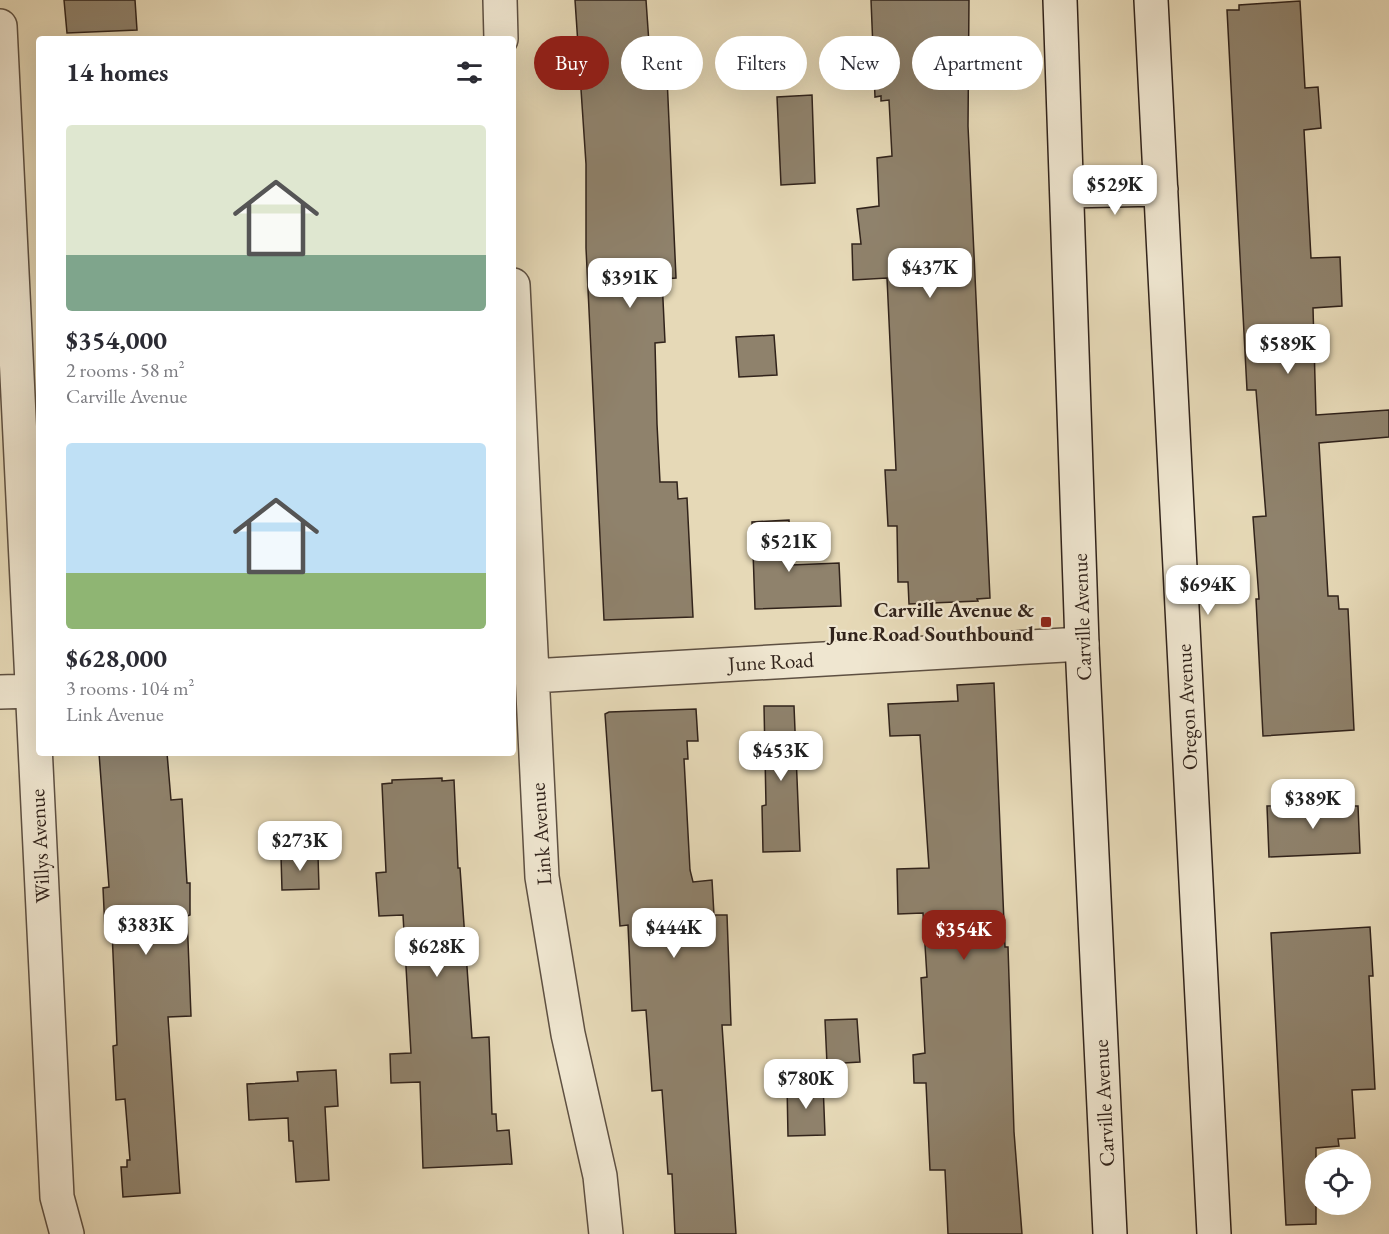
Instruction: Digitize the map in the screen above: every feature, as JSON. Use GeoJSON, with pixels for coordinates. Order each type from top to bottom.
{"type":"FeatureCollection","features":[{"type":"Feature","properties":{"kind":"street"},"geometry":{"type":"LineString","coordinates":[[500,0],[501,36]]}},
{"type":"Feature","properties":{"kind":"street","name":"Carville Avenue"},"geometry":{"type":"LineString","coordinates":[[1060,0],[1082,644],[1110,1234]]}},
{"type":"Feature","properties":{"kind":"street","name":"Oregon Avenue"},"geometry":{"type":"LineString","coordinates":[[1151,0],[1214,1234]]}},
{"type":"Feature","properties":{"kind":"street","name":"Willys Avenue"},"geometry":{"type":"LineString","coordinates":[[0,26],[36,727]]}},
{"type":"Feature","properties":{"kind":"street"},"geometry":{"type":"LineString","coordinates":[[1067,191],[1161,189]]}},
{"type":"Feature","properties":{"kind":"street","name":"Link Avenue"},"geometry":{"type":"LineString","coordinates":[[516,378],[525,659],[542,877],[568,1034],[600,1176],[606,1234]]}},
{"type":"Feature","properties":{"kind":"street","name":"June Road"},"geometry":{"type":"LineString","coordinates":[[525,659],[1082,644]]}},
{"type":"Feature","properties":{"kind":"street"},"geometry":{"type":"LineString","coordinates":[[0,692],[34,682]]}},
{"type":"Feature","properties":{"kind":"street","name":"Willys Avenue"},"geometry":{"type":"LineString","coordinates":[[37,756],[57,1197],[67,1234]]}},
{"type":"Feature","properties":{"kind":"building"},"geometry":{"type":"Polygon","coordinates":[[[64,0],[135,0],[137,30],[67,33],[64,0]]]}},
{"type":"Feature","properties":{"kind":"building"},"geometry":{"type":"Polygon","coordinates":[[[575,0],[646,0],[648,36],[621,36],[621,90],[668,90],[676,278],[662,279],[665,342],[655,343],[657,424],[660,482],[677,482],[678,499],[687,498],[693,617],[604,620],[586,248],[586,164],[581,90],[609,90],[609,36],[577,36],[575,0]]]}},
{"type":"Feature","properties":{"kind":"building"},"geometry":{"type":"Polygon","coordinates":[[[871,0],[969,0],[969,36],[912,36],[912,90],[968,90],[968,126],[990,598],[977,599],[978,601],[909,604],[908,582],[898,582],[897,526],[888,526],[885,470],[896,470],[887,278],[853,280],[852,244],[861,244],[857,209],[879,206],[877,158],[892,156],[889,100],[881,101],[881,96],[875,97],[875,90],[900,90],[900,36],[872,36],[871,0]]]}},
{"type":"Feature","properties":{"kind":"building"},"geometry":{"type":"Polygon","coordinates":[[[1300,1],[1305,88],[1318,87],[1321,128],[1304,130],[1311,258],[1340,257],[1342,306],[1313,308],[1316,415],[1389,410],[1389,437],[1319,443],[1328,596],[1338,596],[1339,609],[1348,609],[1354,730],[1263,736],[1256,599],[1259,599],[1253,517],[1266,516],[1256,390],[1247,390],[1227,10],[1239,10],[1239,5],[1300,1]]]}},
{"type":"Feature","properties":{"kind":"building"},"geometry":{"type":"Polygon","coordinates":[[[812,95],[815,183],[781,185],[777,97],[812,95]]]}},
{"type":"Feature","properties":{"kind":"building"},"geometry":{"type":"Polygon","coordinates":[[[774,335],[777,375],[739,377],[736,337],[774,335]]]}},
{"type":"Feature","properties":{"kind":"building"},"geometry":{"type":"Polygon","coordinates":[[[789,520],[791,565],[839,563],[841,606],[755,609],[752,522],[789,520]]]}},
{"type":"Feature","properties":{"kind":"building"},"geometry":{"type":"Polygon","coordinates":[[[994,683],[1005,947],[1008,947],[1014,1132],[1022,1234],[948,1234],[945,1170],[930,1170],[926,1083],[914,1083],[913,1055],[925,1053],[921,978],[927,977],[923,913],[898,914],[897,869],[929,868],[920,735],[890,736],[888,704],[958,701],[957,685],[994,683]]]}},
{"type":"Feature","properties":{"kind":"building"},"geometry":{"type":"Polygon","coordinates":[[[764,706],[794,706],[800,851],[763,852],[762,806],[766,805],[764,706]]]}},
{"type":"Feature","properties":{"kind":"building"},"geometry":{"type":"Polygon","coordinates":[[[696,709],[698,741],[687,741],[688,759],[684,759],[690,870],[693,882],[712,880],[714,915],[727,915],[731,1025],[722,1025],[736,1234],[675,1234],[672,1174],[668,1174],[662,1090],[652,1091],[646,1010],[632,1011],[628,925],[620,926],[605,714],[696,709]]]}},
{"type":"Feature","properties":{"kind":"building"},"geometry":{"type":"Polygon","coordinates":[[[99,756],[167,756],[171,800],[182,799],[187,883],[190,883],[190,915],[187,916],[191,1016],[168,1017],[180,1193],[123,1197],[121,1167],[127,1167],[127,1160],[130,1160],[125,1099],[116,1100],[113,1046],[117,1045],[112,931],[105,931],[103,888],[109,887],[99,756]]]}},
{"type":"Feature","properties":{"kind":"building"},"geometry":{"type":"Polygon","coordinates":[[[442,778],[442,781],[454,780],[458,868],[460,868],[472,1038],[489,1037],[492,1114],[496,1114],[497,1131],[509,1130],[512,1164],[423,1168],[420,1082],[391,1083],[390,1054],[411,1053],[403,915],[379,916],[376,873],[386,872],[382,784],[392,783],[392,780],[442,778]]]}},
{"type":"Feature","properties":{"kind":"building"},"geometry":{"type":"Polygon","coordinates":[[[1349,802],[1349,806],[1358,806],[1360,853],[1269,857],[1267,806],[1349,802]]]}},
{"type":"Feature","properties":{"kind":"building"},"geometry":{"type":"Polygon","coordinates":[[[318,855],[319,889],[282,890],[281,856],[318,855]]]}},
{"type":"Feature","properties":{"kind":"building"},"geometry":{"type":"Polygon","coordinates":[[[1370,927],[1373,976],[1369,976],[1375,1089],[1352,1090],[1355,1138],[1338,1139],[1339,1146],[1305,1149],[1305,1215],[1316,1215],[1316,1224],[1286,1225],[1271,933],[1370,927]]]}},
{"type":"Feature","properties":{"kind":"building"},"geometry":{"type":"Polygon","coordinates":[[[857,1019],[860,1062],[827,1064],[825,1020],[857,1019]]]}},
{"type":"Feature","properties":{"kind":"building"},"geometry":{"type":"Polygon","coordinates":[[[336,1070],[338,1106],[325,1107],[329,1180],[296,1182],[293,1141],[289,1141],[288,1118],[249,1120],[247,1084],[298,1081],[297,1072],[336,1070]]]}},
{"type":"Feature","properties":{"kind":"building"},"geometry":{"type":"Polygon","coordinates":[[[823,1083],[825,1135],[788,1136],[787,1084],[823,1083]]]}},
{"type":"Feature","properties":{"kind":"place","name":"Carville Avenue & June Road Southbound"},"geometry":{"type":"Point","coordinates":[1046,622]}}]}
